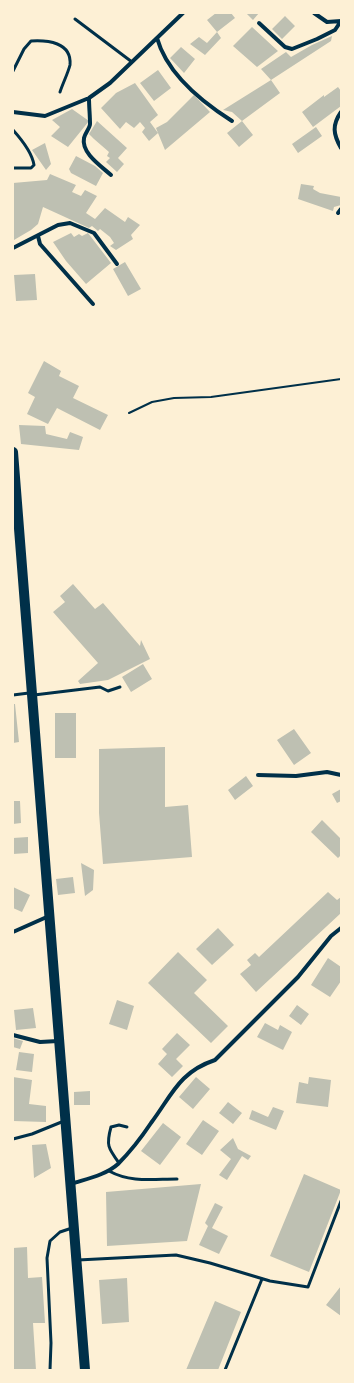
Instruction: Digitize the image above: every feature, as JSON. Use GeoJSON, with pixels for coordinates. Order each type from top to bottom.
{"type":"FeatureCollection","features":[{"type":"Feature","properties":{"kind":"main road"},"geometry":{"type":"LineString","coordinates":[[13,452],[14,489],[32,694],[85,1370]]}},
{"type":"Feature","properties":{"kind":"street"},"geometry":{"type":"LineString","coordinates":[[13,112],[45,116],[89,98],[110,84],[183,13]]}},
{"type":"Feature","properties":{"kind":"street"},"geometry":{"type":"LineString","coordinates":[[314,13],[327,22],[341,21]]}},
{"type":"Feature","properties":{"kind":"street"},"geometry":{"type":"LineString","coordinates":[[260,23],[285,47],[292,49],[335,30],[341,21]]}},
{"type":"Feature","properties":{"kind":"street"},"geometry":{"type":"LineString","coordinates":[[157,38],[160,50],[189,88],[232,121]]}},
{"type":"Feature","properties":{"kind":"street"},"geometry":{"type":"LineString","coordinates":[[89,98],[90,125],[84,139],[85,147],[98,164],[110,174]]}},
{"type":"Feature","properties":{"kind":"street"},"geometry":{"type":"LineString","coordinates":[[341,112],[336,120],[335,131],[336,138],[341,148]]}},
{"type":"Feature","properties":{"kind":"street"},"geometry":{"type":"LineString","coordinates":[[338,213],[341,208]]}},
{"type":"Feature","properties":{"kind":"street"},"geometry":{"type":"LineString","coordinates":[[13,248],[58,225],[70,223],[94,234],[117,264]]}},
{"type":"Feature","properties":{"kind":"street"},"geometry":{"type":"LineString","coordinates":[[38,236],[40,244],[93,304]]}},
{"type":"Feature","properties":{"kind":"street"},"geometry":{"type":"LineString","coordinates":[[258,776],[296,776],[327,772],[341,775]]}},
{"type":"Feature","properties":{"kind":"street"},"geometry":{"type":"LineString","coordinates":[[13,932],[49,916]]}},
{"type":"Feature","properties":{"kind":"street"},"geometry":{"type":"LineString","coordinates":[[70,1184],[109,1171],[119,1163],[151,1123],[175,1086],[189,1073],[203,1064],[215,1060],[298,977],[331,936],[341,928]]}},
{"type":"Feature","properties":{"kind":"street"},"geometry":{"type":"LineString","coordinates":[[13,1035],[40,1042],[59,1041]]}},
{"type":"Feature","properties":{"kind":"lane"},"geometry":{"type":"LineString","coordinates":[[75,19],[132,62]]}},
{"type":"Feature","properties":{"kind":"lane"},"geometry":{"type":"LineString","coordinates":[[13,71],[24,49],[30,41],[45,40],[57,43],[64,47],[68,52],[70,59],[70,66],[60,92]]}},
{"type":"Feature","properties":{"kind":"lane"},"geometry":{"type":"LineString","coordinates":[[13,130],[33,157],[34,166],[31,168],[13,168]]}},
{"type":"Feature","properties":{"kind":"lane"},"geometry":{"type":"LineString","coordinates":[[13,695],[100,687],[108,691],[120,687]]}},
{"type":"Feature","properties":{"kind":"lane"},"geometry":{"type":"LineString","coordinates":[[13,1139],[32,1134],[65,1120]]}},
{"type":"Feature","properties":{"kind":"lane"},"geometry":{"type":"LineString","coordinates":[[119,1163],[109,1149],[108,1136],[111,1126],[119,1125],[128,1127]]}},
{"type":"Feature","properties":{"kind":"lane"},"geometry":{"type":"LineString","coordinates":[[109,1171],[128,1179],[177,1179]]}},
{"type":"Feature","properties":{"kind":"lane"},"geometry":{"type":"LineString","coordinates":[[76,1260],[176,1255],[210,1263],[262,1279],[308,1286],[341,1201]]}},
{"type":"Feature","properties":{"kind":"lane"},"geometry":{"type":"LineString","coordinates":[[50,1370],[51,1343],[47,1258],[49,1246],[50,1241],[60,1232],[74,1228]]}},
{"type":"Feature","properties":{"kind":"lane"},"geometry":{"type":"LineString","coordinates":[[226,1370],[262,1279]]}},
{"type":"Feature","properties":{"kind":"path"},"geometry":{"type":"LineString","coordinates":[[129,413],[152,402],[174,398],[211,397],[341,379]]}},
{"type":"Feature","properties":{"kind":"building"},"geometry":{"type":"Polygon","coordinates":[[[216,13],[231,13],[235,18],[217,32],[207,20],[216,13]]]}},
{"type":"Feature","properties":{"kind":"building"},"geometry":{"type":"Polygon","coordinates":[[[246,13],[259,13],[253,20],[246,13]]]}},
{"type":"Feature","properties":{"kind":"building"},"geometry":{"type":"Polygon","coordinates":[[[285,16],[295,26],[282,39],[272,29],[285,16]]]}},
{"type":"Feature","properties":{"kind":"building"},"geometry":{"type":"Polygon","coordinates":[[[252,27],[278,51],[257,67],[233,46],[252,27]]]}},
{"type":"Feature","properties":{"kind":"building"},"geometry":{"type":"Polygon","coordinates":[[[217,32],[221,38],[205,55],[190,44],[199,37],[207,43],[217,32]]]}},
{"type":"Feature","properties":{"kind":"building"},"geometry":{"type":"Polygon","coordinates":[[[332,36],[331,41],[271,80],[261,69],[286,52],[291,57],[332,36]]]}},
{"type":"Feature","properties":{"kind":"building"},"geometry":{"type":"Polygon","coordinates":[[[181,47],[195,59],[184,73],[170,58],[181,47]]]}},
{"type":"Feature","properties":{"kind":"building"},"geometry":{"type":"Polygon","coordinates":[[[158,70],[171,88],[154,101],[140,83],[158,70]]]}},
{"type":"Feature","properties":{"kind":"building"},"geometry":{"type":"Polygon","coordinates":[[[271,80],[280,93],[242,121],[232,112],[223,110],[271,80]]]}},
{"type":"Feature","properties":{"kind":"building"},"geometry":{"type":"Polygon","coordinates":[[[135,83],[158,115],[150,122],[158,133],[149,141],[142,132],[145,128],[140,122],[134,128],[126,122],[120,129],[101,108],[116,93],[135,83]]]}},
{"type":"Feature","properties":{"kind":"building"},"geometry":{"type":"Polygon","coordinates":[[[338,87],[341,91],[341,106],[313,127],[302,112],[324,95],[324,97],[338,87]]]}},
{"type":"Feature","properties":{"kind":"building"},"geometry":{"type":"Polygon","coordinates":[[[194,95],[210,112],[165,150],[156,128],[167,122],[194,95]]]}},
{"type":"Feature","properties":{"kind":"building"},"geometry":{"type":"Polygon","coordinates":[[[72,109],[89,121],[68,147],[51,136],[60,127],[52,120],[72,109]]]}},
{"type":"Feature","properties":{"kind":"building"},"geometry":{"type":"Polygon","coordinates":[[[97,121],[127,148],[118,158],[124,164],[117,172],[106,162],[110,158],[107,156],[109,152],[89,134],[97,121]]]}},
{"type":"Feature","properties":{"kind":"building"},"geometry":{"type":"Polygon","coordinates":[[[242,121],[253,135],[239,147],[227,133],[242,121]]]}},
{"type":"Feature","properties":{"kind":"building"},"geometry":{"type":"Polygon","coordinates":[[[316,127],[322,136],[298,153],[292,144],[316,127]]]}},
{"type":"Feature","properties":{"kind":"building"},"geometry":{"type":"Polygon","coordinates":[[[45,143],[51,164],[46,170],[32,150],[45,143]]]}},
{"type":"Feature","properties":{"kind":"building"},"geometry":{"type":"Polygon","coordinates":[[[76,156],[95,166],[103,173],[96,186],[71,173],[69,169],[76,156]]]}},
{"type":"Feature","properties":{"kind":"building"},"geometry":{"type":"Polygon","coordinates":[[[50,174],[76,185],[72,192],[81,196],[85,190],[97,196],[86,213],[95,219],[105,208],[125,222],[128,217],[140,225],[131,235],[133,239],[116,250],[110,246],[114,243],[110,237],[100,229],[98,231],[92,226],[89,228],[43,207],[38,224],[14,240],[13,183],[47,180],[50,174]]]}},
{"type":"Feature","properties":{"kind":"building"},"geometry":{"type":"Polygon","coordinates":[[[301,184],[314,186],[313,189],[320,193],[341,197],[341,205],[334,207],[333,211],[298,199],[301,184]]]}},
{"type":"Feature","properties":{"kind":"building"},"geometry":{"type":"Polygon","coordinates":[[[71,233],[74,237],[79,234],[82,236],[88,233],[111,263],[86,284],[66,261],[53,242],[71,233]]]}},
{"type":"Feature","properties":{"kind":"building"},"geometry":{"type":"Polygon","coordinates":[[[125,262],[141,289],[128,296],[113,269],[125,262]]]}},
{"type":"Feature","properties":{"kind":"building"},"geometry":{"type":"Polygon","coordinates":[[[35,274],[37,300],[16,301],[14,275],[35,274]]]}},
{"type":"Feature","properties":{"kind":"building"},"geometry":{"type":"Polygon","coordinates":[[[44,361],[61,371],[59,376],[79,386],[73,398],[108,415],[100,430],[57,408],[48,424],[27,414],[35,397],[28,393],[44,361]]]}},
{"type":"Feature","properties":{"kind":"building"},"geometry":{"type":"Polygon","coordinates":[[[19,425],[45,426],[46,434],[67,439],[70,432],[83,437],[79,450],[21,444],[19,425]]]}},
{"type":"Feature","properties":{"kind":"building"},"geometry":{"type":"Polygon","coordinates":[[[73,584],[95,609],[103,603],[140,646],[141,640],[150,659],[108,680],[80,684],[78,681],[98,663],[53,612],[65,602],[60,596],[73,584]]]}},
{"type":"Feature","properties":{"kind":"building"},"geometry":{"type":"Polygon","coordinates":[[[143,664],[152,679],[131,692],[122,677],[143,664]]]}},
{"type":"Feature","properties":{"kind":"building"},"geometry":{"type":"Polygon","coordinates":[[[13,704],[15,704],[19,742],[13,743],[13,704]]]}},
{"type":"Feature","properties":{"kind":"building"},"geometry":{"type":"Polygon","coordinates":[[[55,713],[76,713],[76,758],[55,758],[55,713]]]}},
{"type":"Feature","properties":{"kind":"building"},"geometry":{"type":"Polygon","coordinates":[[[294,729],[311,753],[294,765],[277,740],[294,729]]]}},
{"type":"Feature","properties":{"kind":"building"},"geometry":{"type":"Polygon","coordinates":[[[165,747],[165,807],[188,805],[192,857],[103,864],[99,813],[99,749],[165,747]]]}},
{"type":"Feature","properties":{"kind":"building"},"geometry":{"type":"Polygon","coordinates":[[[246,776],[253,786],[235,800],[228,790],[246,776]]]}},
{"type":"Feature","properties":{"kind":"building"},"geometry":{"type":"Polygon","coordinates":[[[341,789],[341,801],[337,803],[332,794],[341,789]]]}},
{"type":"Feature","properties":{"kind":"building"},"geometry":{"type":"Polygon","coordinates":[[[13,801],[20,801],[21,823],[13,824],[13,801]]]}},
{"type":"Feature","properties":{"kind":"building"},"geometry":{"type":"Polygon","coordinates":[[[322,820],[341,839],[341,855],[338,858],[311,832],[322,820]]]}},
{"type":"Feature","properties":{"kind":"building"},"geometry":{"type":"Polygon","coordinates":[[[28,837],[28,853],[13,854],[13,838],[28,837]]]}},
{"type":"Feature","properties":{"kind":"building"},"geometry":{"type":"Polygon","coordinates":[[[81,863],[94,870],[93,890],[85,896],[81,863]]]}},
{"type":"Feature","properties":{"kind":"building"},"geometry":{"type":"Polygon","coordinates":[[[73,877],[75,893],[58,895],[56,879],[73,877]]]}},
{"type":"Feature","properties":{"kind":"building"},"geometry":{"type":"Polygon","coordinates":[[[13,887],[30,895],[22,912],[13,908],[13,887]]]}},
{"type":"Feature","properties":{"kind":"building"},"geometry":{"type":"Polygon","coordinates":[[[328,892],[337,900],[341,897],[341,913],[256,992],[240,974],[251,965],[247,960],[255,953],[259,957],[328,892]]]}},
{"type":"Feature","properties":{"kind":"building"},"geometry":{"type":"Polygon","coordinates":[[[218,928],[234,945],[212,965],[196,949],[218,928]]]}},
{"type":"Feature","properties":{"kind":"building"},"geometry":{"type":"Polygon","coordinates":[[[178,952],[207,980],[194,993],[228,1026],[211,1043],[148,983],[178,952]]]}},
{"type":"Feature","properties":{"kind":"building"},"geometry":{"type":"Polygon","coordinates":[[[328,958],[341,967],[341,981],[330,997],[311,985],[328,958]]]}},
{"type":"Feature","properties":{"kind":"building"},"geometry":{"type":"Polygon","coordinates":[[[117,1000],[134,1006],[127,1030],[109,1024],[117,1000]]]}},
{"type":"Feature","properties":{"kind":"building"},"geometry":{"type":"Polygon","coordinates":[[[297,1005],[309,1014],[301,1025],[289,1016],[297,1005]]]}},
{"type":"Feature","properties":{"kind":"building"},"geometry":{"type":"Polygon","coordinates":[[[33,1008],[36,1028],[16,1030],[14,1010],[33,1008]]]}},
{"type":"Feature","properties":{"kind":"building"},"geometry":{"type":"Polygon","coordinates":[[[265,1023],[278,1030],[280,1025],[292,1032],[283,1050],[257,1037],[265,1023]]]}},
{"type":"Feature","properties":{"kind":"building"},"geometry":{"type":"Polygon","coordinates":[[[177,1033],[190,1045],[176,1059],[183,1066],[172,1077],[158,1064],[167,1054],[162,1049],[177,1033]]]}},
{"type":"Feature","properties":{"kind":"building"},"geometry":{"type":"Polygon","coordinates":[[[13,1038],[23,1041],[20,1049],[13,1047],[13,1038]]]}},
{"type":"Feature","properties":{"kind":"building"},"geometry":{"type":"Polygon","coordinates":[[[19,1052],[34,1054],[32,1072],[16,1070],[19,1052]]]}},
{"type":"Feature","properties":{"kind":"building"},"geometry":{"type":"Polygon","coordinates":[[[13,1077],[32,1080],[29,1104],[46,1106],[46,1122],[13,1121],[13,1077]]]}},
{"type":"Feature","properties":{"kind":"building"},"geometry":{"type":"Polygon","coordinates":[[[196,1077],[210,1089],[193,1109],[179,1097],[196,1077]]]}},
{"type":"Feature","properties":{"kind":"building"},"geometry":{"type":"Polygon","coordinates":[[[309,1077],[331,1080],[328,1107],[296,1103],[299,1082],[308,1084],[309,1077]]]}},
{"type":"Feature","properties":{"kind":"building"},"geometry":{"type":"Polygon","coordinates":[[[90,1091],[90,1105],[74,1105],[74,1092],[90,1091]]]}},
{"type":"Feature","properties":{"kind":"building"},"geometry":{"type":"Polygon","coordinates":[[[228,1102],[242,1113],[233,1124],[219,1113],[228,1102]]]}},
{"type":"Feature","properties":{"kind":"building"},"geometry":{"type":"Polygon","coordinates":[[[273,1107],[284,1111],[276,1130],[249,1119],[252,1110],[268,1117],[273,1107]]]}},
{"type":"Feature","properties":{"kind":"building"},"geometry":{"type":"Polygon","coordinates":[[[203,1120],[219,1131],[202,1155],[186,1144],[203,1120]]]}},
{"type":"Feature","properties":{"kind":"building"},"geometry":{"type":"Polygon","coordinates":[[[163,1123],[181,1137],[160,1165],[141,1151],[163,1123]]]}},
{"type":"Feature","properties":{"kind":"building"},"geometry":{"type":"Polygon","coordinates":[[[233,1138],[238,1149],[251,1156],[248,1160],[242,1156],[227,1180],[219,1175],[231,1159],[220,1150],[233,1138]]]}},
{"type":"Feature","properties":{"kind":"building"},"geometry":{"type":"Polygon","coordinates":[[[46,1144],[51,1168],[34,1178],[32,1145],[46,1144]]]}},
{"type":"Feature","properties":{"kind":"building"},"geometry":{"type":"Polygon","coordinates":[[[304,1174],[341,1190],[309,1272],[270,1256],[304,1174]]]}},
{"type":"Feature","properties":{"kind":"building"},"geometry":{"type":"Polygon","coordinates":[[[201,1184],[187,1241],[107,1246],[106,1192],[201,1184]]]}},
{"type":"Feature","properties":{"kind":"building"},"geometry":{"type":"Polygon","coordinates":[[[215,1203],[223,1207],[212,1228],[228,1236],[219,1254],[199,1245],[208,1226],[205,1223],[215,1203]]]}},
{"type":"Feature","properties":{"kind":"building"},"geometry":{"type":"Polygon","coordinates":[[[27,1247],[28,1278],[42,1277],[45,1323],[33,1323],[36,1370],[13,1370],[13,1248],[27,1247]]]}},
{"type":"Feature","properties":{"kind":"building"},"geometry":{"type":"Polygon","coordinates":[[[127,1278],[129,1322],[102,1324],[99,1280],[127,1278]]]}},
{"type":"Feature","properties":{"kind":"building"},"geometry":{"type":"Polygon","coordinates":[[[341,1286],[341,1316],[326,1305],[341,1286]]]}},
{"type":"Feature","properties":{"kind":"building"},"geometry":{"type":"Polygon","coordinates":[[[215,1301],[241,1312],[218,1370],[186,1370],[215,1301]]]}}]}
